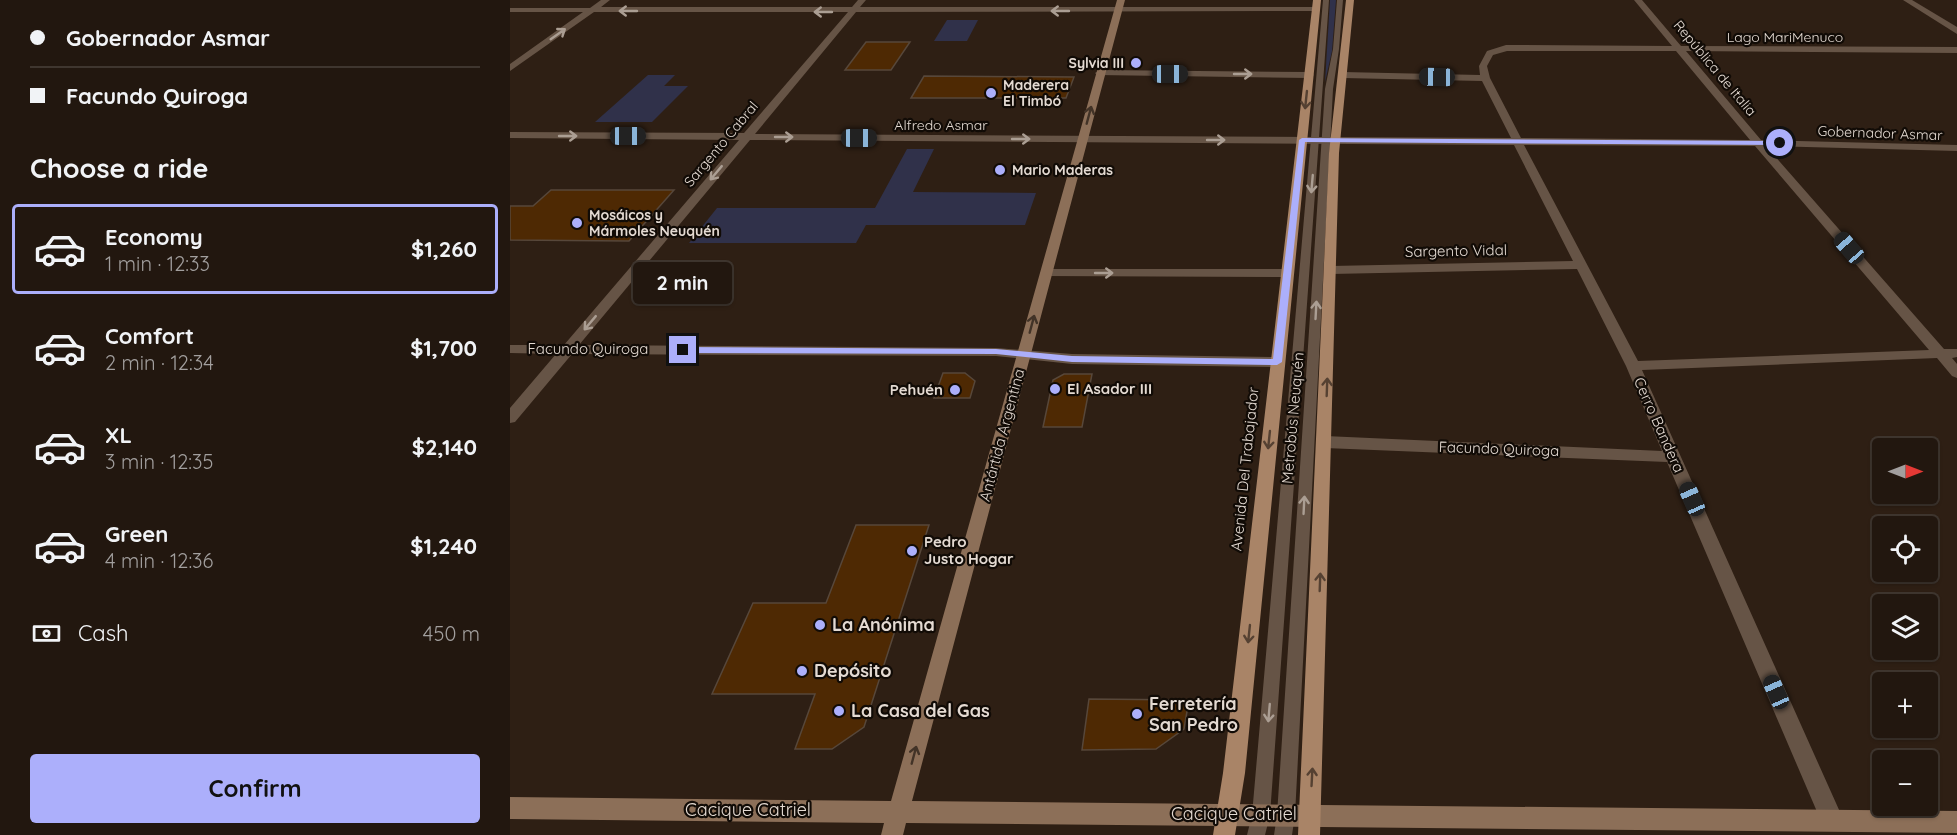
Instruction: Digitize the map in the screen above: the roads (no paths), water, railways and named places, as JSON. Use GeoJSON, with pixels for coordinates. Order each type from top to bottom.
{"type":"FeatureCollection","features":[{"type":"Feature","properties":{"kind":"main road","name":"Avenida Del Trabajador"},"geometry":{"type":"LineString","coordinates":[[1226,825],[1237,750],[1287,273],[1319,141],[1343,75],[1350,0]]}},
{"type":"Feature","properties":{"kind":"main road","name":"Avenida Del Trabajador"},"geometry":{"type":"LineString","coordinates":[[1310,825],[1331,270],[1319,141],[1309,75],[1320,3]]}},
{"type":"Feature","properties":{"kind":"main road","name":"Antártida Argentina"},"geometry":{"type":"LineString","coordinates":[[892,835],[1120,4]]}},
{"type":"Feature","properties":{"kind":"main road","name":"Cacique Catriel"},"geometry":{"type":"LineString","coordinates":[[510,808],[899,812],[1226,825],[1724,827],[1832,820],[1925,828],[1957,822]]}},
{"type":"Feature","properties":{"kind":"street"},"geometry":{"type":"LineString","coordinates":[[510,68],[606,0]]}},
{"type":"Feature","properties":{"kind":"street","name":"Sargento Cabral"},"geometry":{"type":"LineString","coordinates":[[510,418],[862,0]]}},
{"type":"Feature","properties":{"kind":"street","name":"República de Italia"},"geometry":{"type":"LineString","coordinates":[[1638,0],[1957,373]]}},
{"type":"Feature","properties":{"kind":"street"},"geometry":{"type":"LineString","coordinates":[[1907,0],[1957,33]]}},
{"type":"Feature","properties":{"kind":"street"},"geometry":{"type":"LineString","coordinates":[[510,10],[1098,11],[1120,4],[1320,3]]}},
{"type":"Feature","properties":{"kind":"street","name":"Lago MariMenuco"},"geometry":{"type":"LineString","coordinates":[[1485,78],[1483,66],[1490,53],[1506,48],[1957,50]]}},
{"type":"Feature","properties":{"kind":"street"},"geometry":{"type":"LineString","coordinates":[[1100,74],[1309,75]]}},
{"type":"Feature","properties":{"kind":"street"},"geometry":{"type":"LineString","coordinates":[[1343,75],[1485,78]]}},
{"type":"Feature","properties":{"kind":"street","name":"Cerro Bandera"},"geometry":{"type":"LineString","coordinates":[[1485,78],[1633,366],[1832,820]]}},
{"type":"Feature","properties":{"kind":"street","name":"Alfredo Asmar"},"geometry":{"type":"LineString","coordinates":[[510,135],[1319,141]]}},
{"type":"Feature","properties":{"kind":"street","name":"Gobernador Asmar"},"geometry":{"type":"LineString","coordinates":[[1319,141],[1758,143],[1957,148]]}},
{"type":"Feature","properties":{"kind":"street","name":"Sargento Vidal"},"geometry":{"type":"LineString","coordinates":[[1331,270],[1581,265]]}},
{"type":"Feature","properties":{"kind":"street"},"geometry":{"type":"LineString","coordinates":[[1046,273],[1287,273]]}},
{"type":"Feature","properties":{"kind":"street","name":"Facundo Quiroga"},"geometry":{"type":"LineString","coordinates":[[510,349],[1025,354],[1072,359],[1277,362]]}},
{"type":"Feature","properties":{"kind":"street"},"geometry":{"type":"LineString","coordinates":[[1633,366],[1957,353]]}},
{"type":"Feature","properties":{"kind":"street","name":"Facundo Quiroga"},"geometry":{"type":"LineString","coordinates":[[1325,442],[1673,457]]}},
{"type":"Feature","properties":{"kind":"lane","name":"Metrobús Neuquén"},"geometry":{"type":"LineString","coordinates":[[1258,825],[1319,141],[1336,54],[1340,0]]}},
{"type":"Feature","properties":{"kind":"lane","name":"Metrobús Neuquén"},"geometry":{"type":"LineString","coordinates":[[1284,825],[1319,141],[1320,3]]}},
{"type":"Feature","properties":{"kind":"place","name":"Sylvia III"},"geometry":{"type":"Point","coordinates":[1136,63]}},
{"type":"Feature","properties":{"kind":"place","name":"Maderera El Timbó"},"geometry":{"type":"Point","coordinates":[991,93]}},
{"type":"Feature","properties":{"kind":"place","name":"Mario Maderas"},"geometry":{"type":"Point","coordinates":[1000,170]}},
{"type":"Feature","properties":{"kind":"place","name":"Mosáicos y Mármoles Neuquén"},"geometry":{"type":"Point","coordinates":[577,223]}},
{"type":"Feature","properties":{"kind":"place","name":"El Asador III"},"geometry":{"type":"Point","coordinates":[1055,389]}},
{"type":"Feature","properties":{"kind":"place","name":"Pehuén"},"geometry":{"type":"Point","coordinates":[955,390]}},
{"type":"Feature","properties":{"kind":"place","name":"Pedro Justo Hogar"},"geometry":{"type":"Point","coordinates":[912,551]}},
{"type":"Feature","properties":{"kind":"place","name":"La Anónima"},"geometry":{"type":"Point","coordinates":[820,625]}},
{"type":"Feature","properties":{"kind":"place","name":"Depósito"},"geometry":{"type":"Point","coordinates":[802,671]}},
{"type":"Feature","properties":{"kind":"place","name":"La Casa del Gas"},"geometry":{"type":"Point","coordinates":[839,711]}},
{"type":"Feature","properties":{"kind":"place","name":"Ferretería San Pedro"},"geometry":{"type":"Point","coordinates":[1137,714]}}]}
